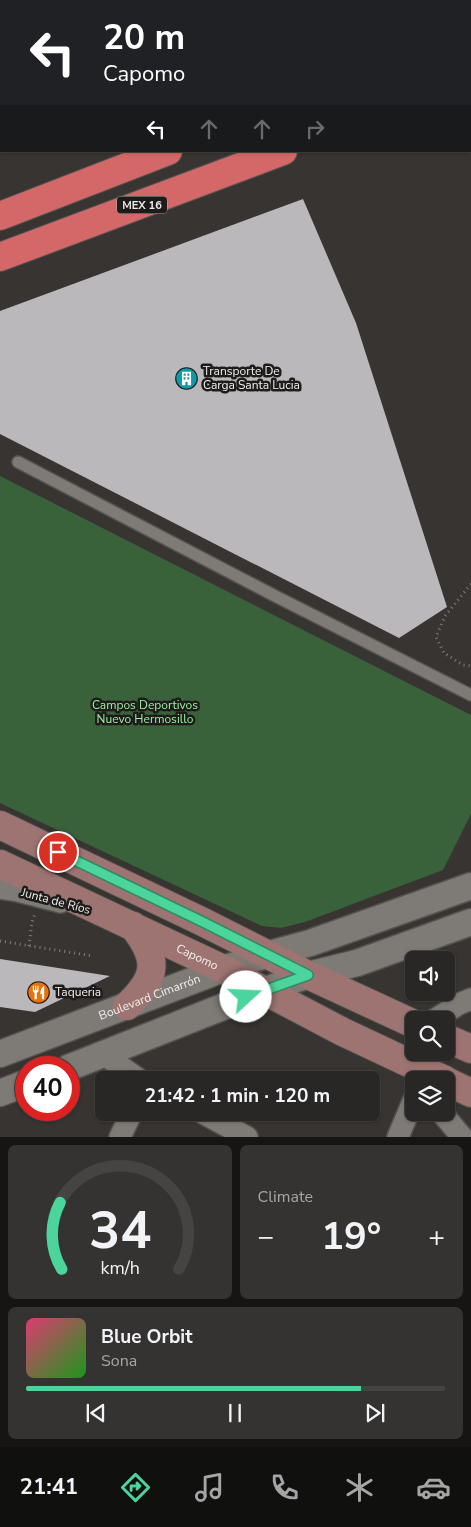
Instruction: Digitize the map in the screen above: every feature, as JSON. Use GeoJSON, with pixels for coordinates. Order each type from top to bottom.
{"type":"FeatureCollection","features":[{"type":"Feature","properties":{"kind":"highway"},"geometry":{"type":"LineString","coordinates":[[0,216],[165,152]]}},
{"type":"Feature","properties":{"kind":"highway","name":"MEX 16"},"geometry":{"type":"LineString","coordinates":[[0,257],[280,152]]}},
{"type":"Feature","properties":{"kind":"main road"},"geometry":{"type":"LineString","coordinates":[[0,824],[203,922],[266,955],[405,1020]]}},
{"type":"Feature","properties":{"kind":"main road","name":"Capomo"},"geometry":{"type":"LineString","coordinates":[[0,864],[223,969],[343,1032],[428,1071]]}},
{"type":"Feature","properties":{"kind":"main road"},"geometry":{"type":"LineString","coordinates":[[122,921],[144,940],[150,952],[152,966],[148,981],[140,994],[127,1006]]}},
{"type":"Feature","properties":{"kind":"main road"},"geometry":{"type":"LineString","coordinates":[[455,1042],[471,1049]]}},
{"type":"Feature","properties":{"kind":"main road","name":"Capomo"},"geometry":{"type":"LineString","coordinates":[[455,1085],[471,1093]]}},
{"type":"Feature","properties":{"kind":"street","name":"Boulevard Cimarrón"},"geometry":{"type":"LineString","coordinates":[[0,1054],[223,969],[310,943],[471,886]]}},
{"type":"Feature","properties":{"kind":"street","name":"Junta de Ríos"},"geometry":{"type":"LineString","coordinates":[[0,888],[50,899],[122,921]]}},
{"type":"Feature","properties":{"kind":"street"},"geometry":{"type":"LineString","coordinates":[[80,1063],[263,991],[308,975],[358,963],[471,922]]}},
{"type":"Feature","properties":{"kind":"street"},"geometry":{"type":"LineString","coordinates":[[448,1011],[471,999]]}},
{"type":"Feature","properties":{"kind":"street"},"geometry":{"type":"LineString","coordinates":[[103,1054],[127,1071]]}},
{"type":"Feature","properties":{"kind":"street"},"geometry":{"type":"LineString","coordinates":[[0,1093],[15,1087]]}},
{"type":"Feature","properties":{"kind":"street"},"geometry":{"type":"LineString","coordinates":[[398,1137],[405,1120]]}},
{"type":"Feature","properties":{"kind":"street"},"geometry":{"type":"LineString","coordinates":[[120,1137],[128,1121]]}},
{"type":"Feature","properties":{"kind":"street"},"geometry":{"type":"LineString","coordinates":[[217,1121],[247,1137]]}},
{"type":"Feature","properties":{"kind":"street"},"geometry":{"type":"LineString","coordinates":[[449,1121],[462,1137]]}},
{"type":"Feature","properties":{"kind":"lane"},"geometry":{"type":"LineString","coordinates":[[18,462],[277,597],[471,695]]}},
{"type":"Feature","properties":{"kind":"path"},"geometry":{"type":"LineString","coordinates":[[471,584],[445,616],[436,637],[444,653],[463,666],[471,666]]}},
{"type":"Feature","properties":{"kind":"path"},"geometry":{"type":"LineString","coordinates":[[29,946],[32,922],[36,912],[50,899]]}},
{"type":"Feature","properties":{"kind":"path"},"geometry":{"type":"LineString","coordinates":[[0,941],[92,956]]}},
{"type":"Feature","properties":{"kind":"green space","name":"Campos Deportivos Nuevo Hermosillo"},"geometry":{"type":"Polygon","coordinates":[[[0,476],[471,715],[471,814],[443,870],[305,922],[281,928],[262,926],[0,803],[0,476]]]}},
{"type":"Feature","properties":{"kind":"building","name":"Transporte De Carga Santa Lucia"},"geometry":{"type":"Polygon","coordinates":[[[303,199],[356,323],[447,607],[399,638],[0,434],[0,311],[303,199]]]}},
{"type":"Feature","properties":{"kind":"building","name":"Taqueria"},"geometry":{"type":"Polygon","coordinates":[[[0,959],[110,976],[35,1012],[0,1007],[0,959]]]}},
{"type":"Feature","properties":{"kind":"place","name":"Transporte De Carga Santa Lucia"},"geometry":{"type":"Point","coordinates":[187,378]}},
{"type":"Feature","properties":{"kind":"place","name":"Taqueria"},"geometry":{"type":"Point","coordinates":[39,992]}},
{"type":"Feature","properties":{"kind":"route"},"geometry":{"type":"LineString","coordinates":[[58,852],[308,975],[246,997]]}}]}
